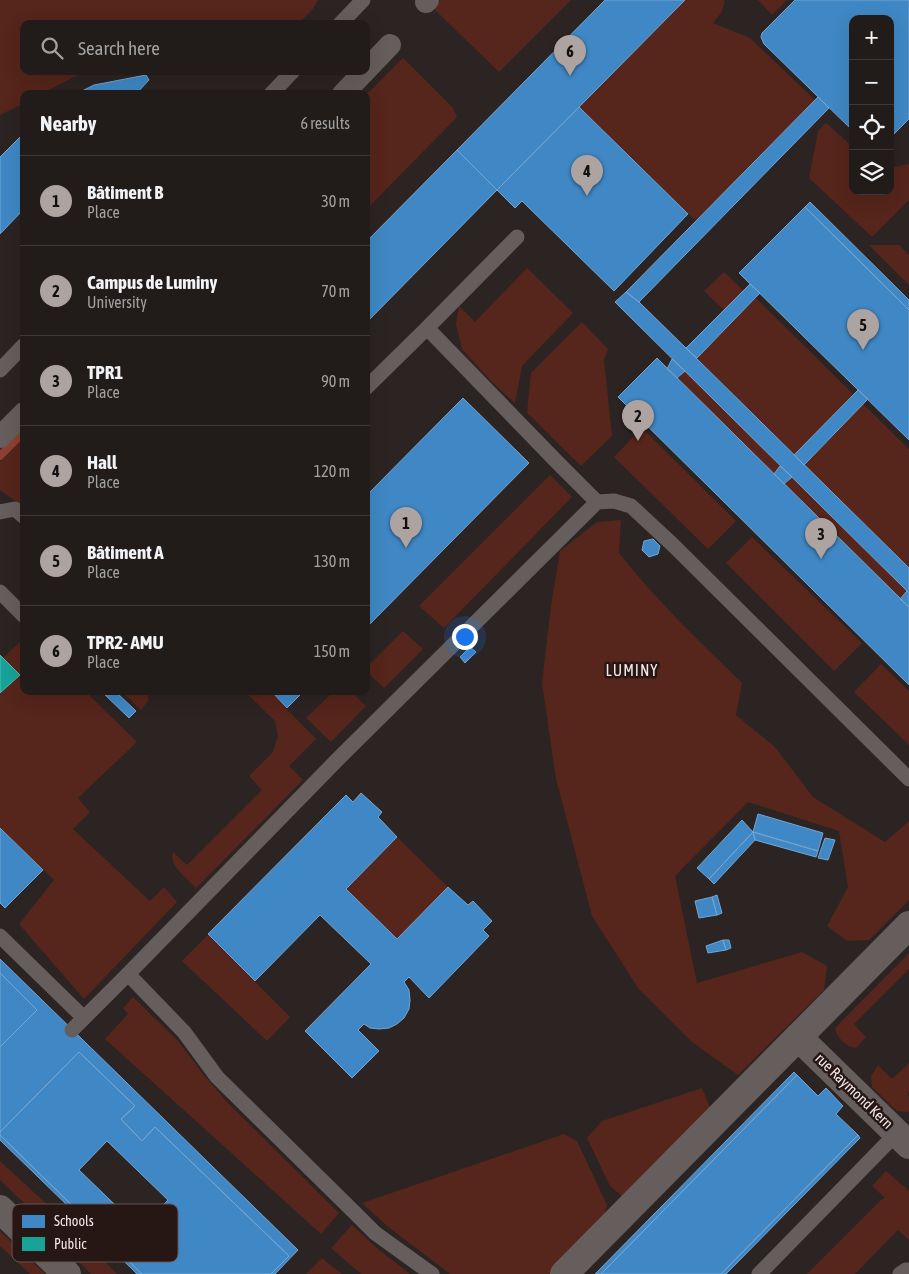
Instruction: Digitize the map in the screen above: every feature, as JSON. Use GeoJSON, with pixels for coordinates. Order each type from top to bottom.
{"type":"FeatureCollection","features":[{"type":"Feature","properties":{"kind":"street"},"geometry":{"type":"LineString","coordinates":[[370,67],[390,45]]}},
{"type":"Feature","properties":{"kind":"street"},"geometry":{"type":"LineString","coordinates":[[347,90],[362,75]]}},
{"type":"Feature","properties":{"kind":"street"},"geometry":{"type":"LineString","coordinates":[[0,437],[20,417]]}},
{"type":"Feature","properties":{"kind":"street"},"geometry":{"type":"LineString","coordinates":[[564,1274],[909,924]]}},
{"type":"Feature","properties":{"kind":"street","name":"rue Raymond Kern"},"geometry":{"type":"LineString","coordinates":[[798,1037],[903,1139]]}},
{"type":"Feature","properties":{"kind":"street"},"geometry":{"type":"LineString","coordinates":[[0,1209],[12,1221]]}},
{"type":"Feature","properties":{"kind":"street"},"geometry":{"type":"LineString","coordinates":[[55,1262],[67,1274]]}},
{"type":"Feature","properties":{"kind":"lane"},"geometry":{"type":"LineString","coordinates":[[344,20],[363,0]]}},
{"type":"Feature","properties":{"kind":"lane"},"geometry":{"type":"LineString","coordinates":[[275,90],[289,75]]}},
{"type":"Feature","properties":{"kind":"lane"},"geometry":{"type":"LineString","coordinates":[[370,384],[517,237]]}},
{"type":"Feature","properties":{"kind":"lane"},"geometry":{"type":"LineString","coordinates":[[427,328],[597,502]]}},
{"type":"Feature","properties":{"kind":"lane"},"geometry":{"type":"LineString","coordinates":[[0,370],[20,349]]}},
{"type":"Feature","properties":{"kind":"lane"},"geometry":{"type":"LineString","coordinates":[[72,1030],[330,767],[597,502],[614,501],[631,506],[673,545],[909,779]]}},
{"type":"Feature","properties":{"kind":"lane"},"geometry":{"type":"LineString","coordinates":[[0,512],[14,509],[20,514]]}},
{"type":"Feature","properties":{"kind":"lane"},"geometry":{"type":"LineString","coordinates":[[0,592],[20,612]]}},
{"type":"Feature","properties":{"kind":"lane"},"geometry":{"type":"LineString","coordinates":[[0,936],[84,1018]]}},
{"type":"Feature","properties":{"kind":"lane"},"geometry":{"type":"LineString","coordinates":[[128,974],[184,1032],[217,1077],[375,1233],[432,1274]]}},
{"type":"Feature","properties":{"kind":"lane"},"geometry":{"type":"LineString","coordinates":[[759,1274],[903,1139]]}},
{"type":"Feature","properties":{"kind":"lane"},"geometry":{"type":"LineString","coordinates":[[900,1274],[909,1270]]}},
{"type":"Feature","properties":{"kind":"shaded area"},"geometry":{"type":"Polygon","coordinates":[[[0,0],[318,0],[313,9],[302,20],[20,20],[20,75],[78,75],[49,90],[20,90],[20,105],[0,115],[0,0]]]}},
{"type":"Feature","properties":{"kind":"shaded area"},"geometry":{"type":"Polygon","coordinates":[[[441,0],[571,0],[499,72],[433,8],[441,0]]]}},
{"type":"Feature","properties":{"kind":"shaded area"},"geometry":{"type":"Polygon","coordinates":[[[685,0],[725,1],[721,13],[713,23],[750,38],[815,100],[696,220],[579,107],[685,0]]]}},
{"type":"Feature","properties":{"kind":"shaded area"},"geometry":{"type":"Polygon","coordinates":[[[758,0],[787,0],[772,15],[758,0]]]}},
{"type":"Feature","properties":{"kind":"shaded area"},"geometry":{"type":"Polygon","coordinates":[[[403,58],[453,108],[457,117],[370,206],[370,91],[403,58]]]}},
{"type":"Feature","properties":{"kind":"shaded area"},"geometry":{"type":"Polygon","coordinates":[[[826,123],[849,143],[849,195],[894,195],[894,167],[909,164],[909,200],[873,236],[809,178],[818,131],[826,123]]]}},
{"type":"Feature","properties":{"kind":"shaded area"},"geometry":{"type":"Polygon","coordinates":[[[869,245],[899,245],[909,255],[909,285],[869,245]]]}},
{"type":"Feature","properties":{"kind":"shaded area"},"geometry":{"type":"Polygon","coordinates":[[[527,268],[573,313],[522,366],[515,403],[492,382],[462,349],[456,324],[459,306],[475,322],[527,268]]]}},
{"type":"Feature","properties":{"kind":"shaded area"},"geometry":{"type":"Polygon","coordinates":[[[724,272],[744,291],[724,310],[704,291],[724,272]]]}},
{"type":"Feature","properties":{"kind":"shaded area"},"geometry":{"type":"Polygon","coordinates":[[[756,298],[853,394],[794,455],[697,358],[756,298]]]}},
{"type":"Feature","properties":{"kind":"shaded area"},"geometry":{"type":"Polygon","coordinates":[[[582,322],[608,349],[604,360],[612,436],[581,466],[527,413],[531,373],[582,322]]]}},
{"type":"Feature","properties":{"kind":"shaded area"},"geometry":{"type":"Polygon","coordinates":[[[685,371],[780,466],[774,474],[677,378],[685,371]]]}},
{"type":"Feature","properties":{"kind":"shaded area"},"geometry":{"type":"Polygon","coordinates":[[[863,404],[909,449],[909,568],[804,465],[863,404]]]}},
{"type":"Feature","properties":{"kind":"shaded area"},"geometry":{"type":"Polygon","coordinates":[[[642,428],[736,521],[708,549],[614,457],[642,428]]]}},
{"type":"Feature","properties":{"kind":"shaded area"},"geometry":{"type":"Polygon","coordinates":[[[20,442],[20,504],[0,490],[0,462],[20,442]]]}},
{"type":"Feature","properties":{"kind":"shaded area"},"geometry":{"type":"Polygon","coordinates":[[[550,475],[572,497],[444,628],[419,606],[550,475]]]}},
{"type":"Feature","properties":{"kind":"shaded area"},"geometry":{"type":"Polygon","coordinates":[[[792,477],[907,591],[900,599],[784,484],[792,477]]]}},
{"type":"Feature","properties":{"kind":"shaded area"},"geometry":{"type":"Polygon","coordinates":[[[621,520],[619,553],[663,604],[742,683],[736,715],[775,747],[813,797],[885,842],[909,821],[909,900],[869,940],[847,941],[827,926],[848,887],[839,831],[748,802],[675,876],[697,983],[802,952],[827,966],[824,990],[738,1075],[692,1042],[638,988],[592,916],[556,779],[542,683],[560,551],[597,522],[621,520]]]}},
{"type":"Feature","properties":{"kind":"shaded area"},"geometry":{"type":"Polygon","coordinates":[[[752,537],[862,643],[834,671],[726,563],[752,537]]]}},
{"type":"Feature","properties":{"kind":"shaded area"},"geometry":{"type":"Polygon","coordinates":[[[403,631],[423,649],[384,688],[370,675],[370,664],[403,631]]]}},
{"type":"Feature","properties":{"kind":"shaded area"},"geometry":{"type":"Polygon","coordinates":[[[20,642],[20,695],[89,695],[137,742],[78,798],[90,812],[73,829],[150,901],[164,887],[177,902],[84,999],[19,924],[54,880],[0,828],[0,693],[19,675],[3,658],[20,642]]]}},
{"type":"Feature","properties":{"kind":"shaded area"},"geometry":{"type":"Polygon","coordinates":[[[881,664],[909,691],[909,745],[854,692],[881,664]]]}},
{"type":"Feature","properties":{"kind":"shaded area"},"geometry":{"type":"Polygon","coordinates":[[[125,695],[147,695],[149,700],[141,710],[125,695]]]}},
{"type":"Feature","properties":{"kind":"shaded area"},"geometry":{"type":"Polygon","coordinates":[[[248,695],[273,695],[316,739],[289,766],[303,780],[196,888],[176,867],[172,857],[173,852],[187,865],[262,790],[249,776],[273,752],[278,736],[275,721],[248,695]]]}},
{"type":"Feature","properties":{"kind":"shaded area"},"geometry":{"type":"Polygon","coordinates":[[[330,695],[354,695],[366,706],[331,742],[306,718],[330,695]]]}},
{"type":"Feature","properties":{"kind":"shaded area"},"geometry":{"type":"Polygon","coordinates":[[[397,837],[448,887],[397,939],[346,889],[397,837]]]}},
{"type":"Feature","properties":{"kind":"shaded area"},"geometry":{"type":"Polygon","coordinates":[[[208,935],[290,1017],[267,1041],[182,961],[208,935]]]}},
{"type":"Feature","properties":{"kind":"shaded area"},"geometry":{"type":"Polygon","coordinates":[[[909,953],[909,969],[854,1024],[866,1037],[856,1048],[845,1044],[835,1028],[909,953]]]}},
{"type":"Feature","properties":{"kind":"shaded area"},"geometry":{"type":"Polygon","coordinates":[[[133,997],[179,1042],[227,1102],[339,1213],[321,1234],[105,1039],[128,1014],[123,1008],[133,997]]]}},
{"type":"Feature","properties":{"kind":"shaded area"},"geometry":{"type":"Polygon","coordinates":[[[909,1063],[909,1092],[907,1094],[909,1096],[909,1112],[897,1111],[872,1087],[871,1076],[878,1065],[892,1079],[909,1063]]]}},
{"type":"Feature","properties":{"kind":"shaded area"},"geometry":{"type":"Polygon","coordinates":[[[702,1088],[711,1110],[624,1198],[610,1186],[587,1138],[602,1121],[702,1088]]]}},
{"type":"Feature","properties":{"kind":"shaded area"},"geometry":{"type":"Polygon","coordinates":[[[564,1134],[577,1141],[607,1205],[604,1218],[550,1274],[450,1274],[387,1226],[362,1203],[564,1134]]]}},
{"type":"Feature","properties":{"kind":"shaded area"},"geometry":{"type":"Polygon","coordinates":[[[0,1161],[47,1204],[25,1204],[0,1180],[0,1161]]]}},
{"type":"Feature","properties":{"kind":"shaded area"},"geometry":{"type":"Polygon","coordinates":[[[886,1171],[909,1191],[909,1240],[898,1230],[855,1274],[807,1274],[885,1198],[872,1186],[886,1171]]]}},
{"type":"Feature","properties":{"kind":"shaded area"},"geometry":{"type":"Polygon","coordinates":[[[352,1225],[378,1249],[410,1274],[361,1274],[331,1248],[352,1225]]]}},
{"type":"Feature","properties":{"kind":"shaded area"},"geometry":{"type":"Polygon","coordinates":[[[0,1231],[12,1242],[12,1257],[0,1246],[0,1231]]]}},
{"type":"Feature","properties":{"kind":"shaded area"},"geometry":{"type":"Polygon","coordinates":[[[322,1258],[342,1274],[306,1274],[322,1258]]]}},
{"type":"Feature","properties":{"kind":"shaded area"},"geometry":{"type":"Polygon","coordinates":[[[17,1262],[32,1262],[45,1274],[30,1274],[17,1262]]]}},
{"type":"Feature","properties":{"kind":"shaded area"},"geometry":{"type":"Polygon","coordinates":[[[79,1262],[105,1262],[117,1274],[91,1274],[79,1262]]]}},
{"type":"Feature","properties":{"kind":"building: Schools"},"geometry":{"type":"Polygon","coordinates":[[[605,0],[685,0],[497,190],[457,150],[605,0]]]}},
{"type":"Feature","properties":{"kind":"building: Schools"},"geometry":{"type":"Polygon","coordinates":[[[795,0],[909,0],[909,119],[894,134],[894,15],[849,15],[849,127],[764,44],[761,37],[762,33],[795,0]]]}},
{"type":"Feature","properties":{"kind":"building: Schools"},"geometry":{"type":"Polygon","coordinates":[[[146,75],[149,80],[140,90],[84,90],[94,85],[146,75]]]}},
{"type":"Feature","properties":{"kind":"building: Schools"},"geometry":{"type":"Polygon","coordinates":[[[818,97],[829,108],[639,302],[626,292],[818,97]]]}},
{"type":"Feature","properties":{"kind":"building: Schools"},"geometry":{"type":"Polygon","coordinates":[[[579,107],[688,214],[614,291],[522,201],[515,208],[497,190],[579,107]]]}},
{"type":"Feature","properties":{"kind":"building: Schools"},"geometry":{"type":"Polygon","coordinates":[[[20,137],[20,213],[0,234],[0,157],[20,137]]]}},
{"type":"Feature","properties":{"kind":"building: Schools"},"geometry":{"type":"Polygon","coordinates":[[[457,150],[497,190],[370,319],[370,238],[457,150]]]}},
{"type":"Feature","properties":{"kind":"building: Schools"},"geometry":{"type":"Polygon","coordinates":[[[810,202],[909,300],[909,310],[805,207],[810,202]]]}},
{"type":"Feature","properties":{"kind":"building: Schools"},"geometry":{"type":"Polygon","coordinates":[[[805,207],[909,310],[909,440],[739,273],[805,207]]]}},
{"type":"Feature","properties":{"kind":"building: Schools"},"geometry":{"type":"Polygon","coordinates":[[[750,284],[760,293],[697,358],[686,348],[750,284]]]}},
{"type":"Feature","properties":{"kind":"building: Schools"},"geometry":{"type":"Polygon","coordinates":[[[626,292],[639,302],[909,568],[909,593],[615,302],[626,292]]]}},
{"type":"Feature","properties":{"kind":"building: Schools"},"geometry":{"type":"Polygon","coordinates":[[[657,358],[909,607],[909,685],[618,397],[657,358]]]}},
{"type":"Feature","properties":{"kind":"building: Schools"},"geometry":{"type":"Polygon","coordinates":[[[672,359],[685,371],[677,378],[667,369],[672,359]]]}},
{"type":"Feature","properties":{"kind":"building: Schools"},"geometry":{"type":"Polygon","coordinates":[[[858,390],[868,399],[804,465],[794,455],[858,390]]]}},
{"type":"Feature","properties":{"kind":"building: Schools"},"geometry":{"type":"Polygon","coordinates":[[[463,398],[529,463],[370,624],[370,492],[463,398]]]}},
{"type":"Feature","properties":{"kind":"building: Schools"},"geometry":{"type":"Polygon","coordinates":[[[780,466],[792,477],[784,484],[774,474],[780,466]]]}},
{"type":"Feature","properties":{"kind":"building: Schools"},"geometry":{"type":"Polygon","coordinates":[[[653,539],[660,546],[658,554],[649,557],[642,550],[644,541],[653,539]]]}},
{"type":"Feature","properties":{"kind":"building: Schools"},"geometry":{"type":"Polygon","coordinates":[[[907,591],[909,593],[909,607],[900,599],[907,591]]]}},
{"type":"Feature","properties":{"kind":"building: Schools"},"geometry":{"type":"Polygon","coordinates":[[[470,647],[476,652],[465,663],[460,657],[470,647]]]}},
{"type":"Feature","properties":{"kind":"building: Schools"},"geometry":{"type":"Polygon","coordinates":[[[105,695],[119,695],[136,711],[129,718],[105,695]]]}},
{"type":"Feature","properties":{"kind":"building: Schools"},"geometry":{"type":"Polygon","coordinates":[[[275,695],[300,695],[287,708],[275,695]]]}},
{"type":"Feature","properties":{"kind":"building: Schools"},"geometry":{"type":"Polygon","coordinates":[[[361,793],[382,812],[378,817],[397,837],[346,889],[397,939],[448,887],[468,905],[473,901],[492,921],[483,930],[489,936],[429,998],[409,977],[404,982],[409,990],[410,1000],[409,1009],[404,1018],[389,1028],[370,1028],[364,1024],[358,1030],[379,1051],[352,1078],[305,1031],[371,964],[320,915],[255,981],[208,934],[346,795],[353,802],[361,793]]]}},
{"type":"Feature","properties":{"kind":"building: Schools"},"geometry":{"type":"Polygon","coordinates":[[[758,814],[823,833],[818,851],[753,832],[758,814]]]}},
{"type":"Feature","properties":{"kind":"building: Schools"},"geometry":{"type":"Polygon","coordinates":[[[742,820],[753,832],[709,879],[697,868],[742,820]]]}},
{"type":"Feature","properties":{"kind":"building: Schools"},"geometry":{"type":"Polygon","coordinates":[[[0,828],[43,870],[5,908],[0,903],[0,828]]]}},
{"type":"Feature","properties":{"kind":"building: Schools"},"geometry":{"type":"Polygon","coordinates":[[[753,832],[755,840],[714,884],[709,879],[753,832]]]}},
{"type":"Feature","properties":{"kind":"building: Schools"},"geometry":{"type":"Polygon","coordinates":[[[753,832],[818,851],[816,857],[755,840],[753,832]]]}},
{"type":"Feature","properties":{"kind":"building: Schools"},"geometry":{"type":"Polygon","coordinates":[[[825,838],[835,840],[828,860],[818,858],[825,838]]]}},
{"type":"Feature","properties":{"kind":"building: Schools"},"geometry":{"type":"Polygon","coordinates":[[[717,895],[722,913],[717,915],[712,897],[717,895]]]}},
{"type":"Feature","properties":{"kind":"building: Schools"},"geometry":{"type":"Polygon","coordinates":[[[712,897],[717,915],[699,918],[695,901],[712,897]]]}},
{"type":"Feature","properties":{"kind":"building: Schools"},"geometry":{"type":"Polygon","coordinates":[[[723,940],[726,950],[708,953],[706,946],[723,940]]]}},
{"type":"Feature","properties":{"kind":"building: Schools"},"geometry":{"type":"Polygon","coordinates":[[[723,940],[729,940],[731,948],[726,950],[723,940]]]}},
{"type":"Feature","properties":{"kind":"building: Schools"},"geometry":{"type":"Polygon","coordinates":[[[0,959],[298,1250],[275,1274],[271,1274],[289,1256],[155,1127],[142,1141],[121,1119],[135,1106],[79,1052],[0,1132],[0,1047],[37,1010],[0,973],[0,959]]]}},
{"type":"Feature","properties":{"kind":"building: Schools"},"geometry":{"type":"Polygon","coordinates":[[[0,973],[37,1010],[0,1047],[0,973]]]}},
{"type":"Feature","properties":{"kind":"building: Schools"},"geometry":{"type":"Polygon","coordinates":[[[79,1052],[135,1106],[121,1119],[142,1141],[155,1127],[289,1256],[271,1274],[142,1274],[130,1262],[178,1262],[178,1204],[164,1204],[168,1200],[107,1141],[79,1170],[114,1204],[70,1204],[0,1135],[0,1132],[79,1052]]]}},
{"type":"Feature","properties":{"kind":"building: Schools"},"geometry":{"type":"Polygon","coordinates":[[[794,1072],[797,1075],[601,1274],[595,1274],[794,1072]]]}},
{"type":"Feature","properties":{"kind":"building: Schools"},"geometry":{"type":"Polygon","coordinates":[[[797,1075],[818,1096],[826,1088],[843,1106],[836,1114],[858,1135],[721,1274],[601,1274],[797,1075]]]}},
{"type":"Feature","properties":{"kind":"building: Schools"},"geometry":{"type":"Polygon","coordinates":[[[0,1135],[70,1204],[65,1204],[0,1140],[0,1135]]]}},
{"type":"Feature","properties":{"kind":"building: Schools"},"geometry":{"type":"Polygon","coordinates":[[[858,1135],[860,1138],[726,1274],[721,1274],[858,1135]]]}},
{"type":"Feature","properties":{"kind":"building: Schools"},"geometry":{"type":"Polygon","coordinates":[[[125,1262],[130,1262],[142,1274],[137,1274],[125,1262]]]}},
{"type":"Feature","properties":{"kind":"building: Public"},"geometry":{"type":"Polygon","coordinates":[[[0,655],[20,675],[0,693],[0,655]]]}},
{"type":"Feature","properties":{"kind":"waterway"},"geometry":{"type":"LineString","coordinates":[[0,456],[20,436]]}},
{"type":"Feature","properties":{"kind":"place","name":"TPR2- AMU"},"geometry":{"type":"Point","coordinates":[570,76]}},
{"type":"Feature","properties":{"kind":"place","name":"Hall"},"geometry":{"type":"Point","coordinates":[587,196]}},
{"type":"Feature","properties":{"kind":"place","name":"Bâtiment A"},"geometry":{"type":"Point","coordinates":[863,350]}},
{"type":"Feature","properties":{"kind":"place","name":"Campus de Luminy"},"geometry":{"type":"Point","coordinates":[638,441]}},
{"type":"Feature","properties":{"kind":"place","name":"Bâtiment B"},"geometry":{"type":"Point","coordinates":[406,548]}},
{"type":"Feature","properties":{"kind":"place","name":"TPR1"},"geometry":{"type":"Point","coordinates":[821,559]}},
{"type":"Feature","properties":{"kind":"district","name":"LUMINY"},"geometry":{"type":"Point","coordinates":[632,670]}}]}
